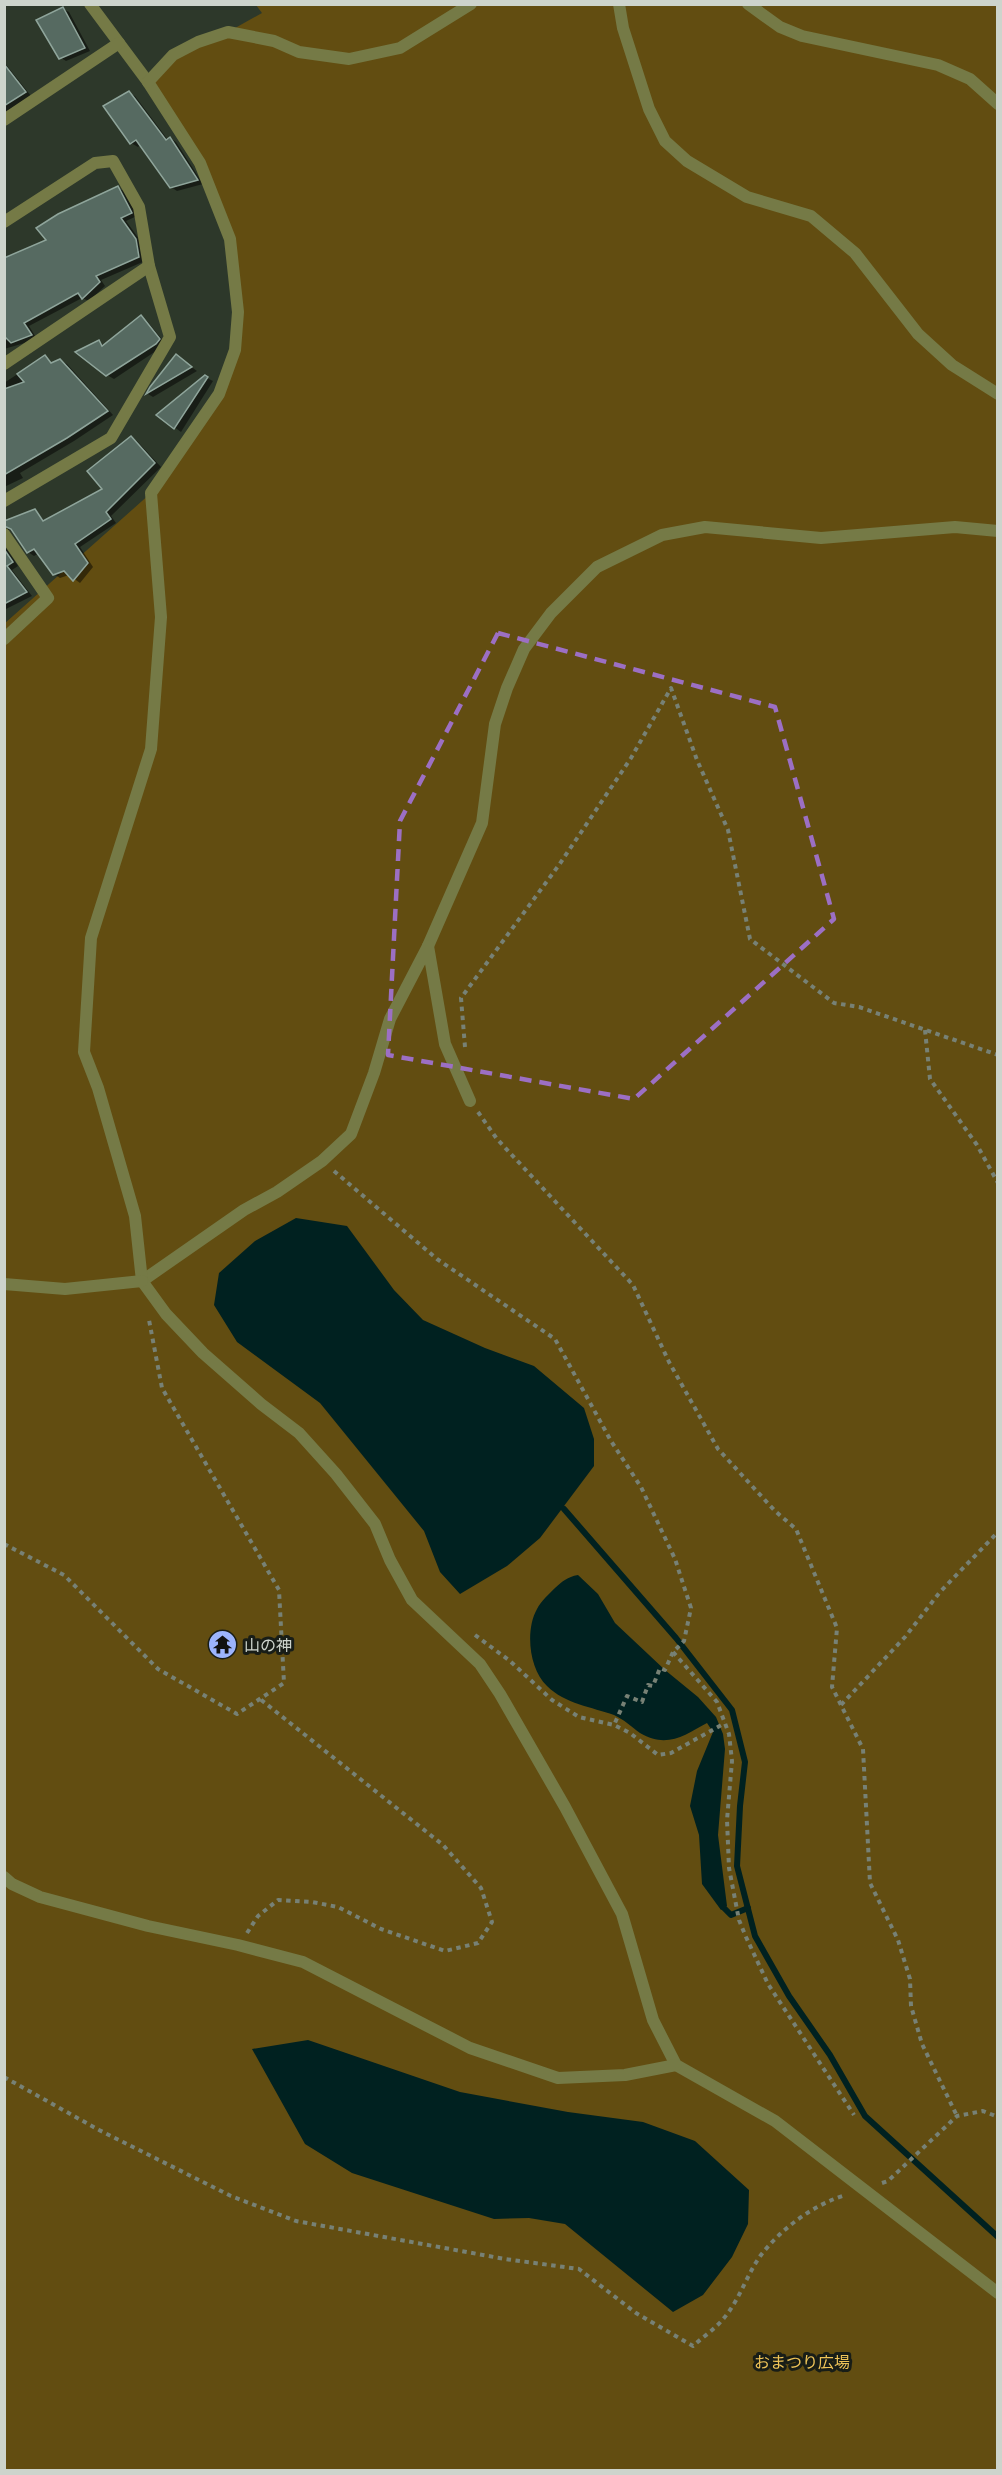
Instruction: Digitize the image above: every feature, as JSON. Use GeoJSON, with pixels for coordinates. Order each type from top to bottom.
{"type":"FeatureCollection","features":[{"type":"Feature","properties":{"kind":"street"},"geometry":{"type":"LineString","coordinates":[[90,4],[148,82],[200,163],[230,239],[238,312],[236,350],[219,394],[151,493],[161,617],[151,749],[91,938],[84,1052],[98,1088],[135,1216],[142,1281],[166,1314],[203,1353],[261,1404],[299,1433],[336,1474],[375,1524],[390,1560],[412,1600],[480,1664],[500,1694],[565,1807],[622,1914],[653,2020],[676,2065],[775,2121],[998,2293]]}},
{"type":"Feature","properties":{"kind":"street"},"geometry":{"type":"LineString","coordinates":[[148,82],[173,55],[198,42],[228,32],[274,41],[299,52],[349,59],[400,48],[471,4]]}},
{"type":"Feature","properties":{"kind":"street"},"geometry":{"type":"LineString","coordinates":[[619,4],[623,28],[649,108],[665,141],[687,161],[747,197],[811,216],[855,253],[918,334],[952,364],[998,394]]}},
{"type":"Feature","properties":{"kind":"street"},"geometry":{"type":"LineString","coordinates":[[748,4],[780,27],[802,36],[938,65],[970,79],[998,104]]}},
{"type":"Feature","properties":{"kind":"street"},"geometry":{"type":"LineString","coordinates":[[4,120],[119,44]]}},
{"type":"Feature","properties":{"kind":"street"},"geometry":{"type":"LineString","coordinates":[[4,222],[95,163],[113,161],[139,207],[149,266],[170,337],[111,438],[4,501]]}},
{"type":"Feature","properties":{"kind":"street"},"geometry":{"type":"LineString","coordinates":[[4,364],[149,266]]}},
{"type":"Feature","properties":{"kind":"street"},"geometry":{"type":"LineString","coordinates":[[4,1284],[65,1289],[142,1281],[244,1210],[277,1192],[322,1161],[351,1134],[374,1073],[390,1019],[428,946],[482,823],[495,724],[507,688],[524,649],[551,612],[597,567],[662,535],[705,527],[821,538],[955,527],[998,531]]}},
{"type":"Feature","properties":{"kind":"street"},"geometry":{"type":"LineString","coordinates":[[4,534],[48,598],[4,639]]}},
{"type":"Feature","properties":{"kind":"street"},"geometry":{"type":"LineString","coordinates":[[428,946],[445,1044],[470,1101]]}},
{"type":"Feature","properties":{"kind":"street"},"geometry":{"type":"LineString","coordinates":[[4,1877],[12,1884],[40,1897],[148,1926],[238,1945],[303,1962],[470,2048],[558,2078],[625,2075],[676,2065]]}},
{"type":"Feature","properties":{"kind":"path"},"geometry":{"type":"LineString","coordinates":[[465,1049],[462,998],[560,865],[631,758],[670,688],[697,760],[728,830],[750,939],[834,1003],[859,1008],[998,1055]]}},
{"type":"Feature","properties":{"kind":"path"},"geometry":{"type":"LineString","coordinates":[[926,1030],[930,1079],[977,1145],[998,1183]]}},
{"type":"Feature","properties":{"kind":"path"},"geometry":{"type":"LineString","coordinates":[[470,1101],[497,1138],[633,1285],[669,1362],[718,1449],[775,1511],[796,1529],[837,1628],[832,1687],[863,1749],[870,1883],[898,1941],[910,1979],[911,2006],[922,2044],[957,2116]]}},
{"type":"Feature","properties":{"kind":"path"},"geometry":{"type":"LineString","coordinates":[[322,1161],[436,1259],[555,1339],[610,1441],[641,1487],[675,1559],[691,1608],[684,1641],[673,1652],[665,1670],[660,1668],[653,1686],[648,1685],[642,1701],[627,1696],[614,1725]]}},
{"type":"Feature","properties":{"kind":"path"},"geometry":{"type":"LineString","coordinates":[[4,1544],[64,1575],[158,1669],[237,1714],[284,1683],[279,1590],[162,1388],[148,1313]]}},
{"type":"Feature","properties":{"kind":"path"},"geometry":{"type":"LineString","coordinates":[[841,1705],[905,1637],[940,1592],[998,1532]]}},
{"type":"Feature","properties":{"kind":"path"},"geometry":{"type":"LineString","coordinates":[[470,1632],[510,1661],[552,1700],[579,1717],[614,1725],[630,1733],[658,1755],[671,1753],[725,1723]]}},
{"type":"Feature","properties":{"kind":"path"},"geometry":{"type":"LineString","coordinates":[[673,1652],[717,1702],[729,1734],[732,1761],[728,1830],[729,1868],[739,1920],[768,1984],[854,2115]]}},
{"type":"Feature","properties":{"kind":"path"},"geometry":{"type":"LineString","coordinates":[[238,1945],[258,1916],[278,1900],[312,1902],[338,1907],[381,1929],[445,1951],[478,1943],[492,1922],[481,1888],[443,1845],[260,1699]]}},
{"type":"Feature","properties":{"kind":"path"},"geometry":{"type":"LineString","coordinates":[[4,2077],[99,2130],[231,2196],[296,2221],[505,2259],[579,2269],[636,2313],[693,2346],[723,2319],[745,2288],[761,2256],[803,2215],[830,2200],[888,2181],[957,2116],[983,2111],[998,2117]]}},
{"type":"Feature","properties":{"kind":"highlighted area"},"geometry":{"type":"Polygon","coordinates":[[[498,633],[775,707],[834,919],[634,1099],[388,1055],[400,821],[498,633]]]}},
{"type":"Feature","properties":{"kind":"green space","name":"おまつり広場"},"geometry":{"type":"Polygon","coordinates":[[[256,5],[997,5],[997,2470],[5,2470],[4,624],[151,493],[219,394],[238,312],[221,213],[148,82],[173,55],[228,32],[262,13],[256,5]]]}},
{"type":"Feature","properties":{"kind":"water"},"geometry":{"type":"Polygon","coordinates":[[[296,1218],[347,1226],[394,1290],[423,1320],[485,1348],[534,1366],[584,1408],[594,1439],[594,1466],[540,1538],[507,1566],[460,1594],[440,1572],[424,1531],[320,1403],[237,1342],[214,1305],[219,1273],[255,1241],[296,1218]]]}},
{"type":"Feature","properties":{"kind":"water"},"geometry":{"type":"Polygon","coordinates":[[[578,1575],[598,1594],[615,1623],[665,1670],[698,1697],[716,1717],[723,1734],[725,1749],[718,1835],[727,1906],[721,1910],[702,1884],[699,1835],[690,1806],[697,1771],[713,1732],[707,1723],[675,1738],[659,1740],[650,1738],[614,1715],[562,1697],[547,1686],[536,1670],[530,1638],[533,1618],[541,1603],[560,1583],[578,1575]]]}},
{"type":"Feature","properties":{"kind":"water"},"geometry":{"type":"Polygon","coordinates":[[[308,2040],[460,2092],[568,2112],[643,2122],[695,2141],[749,2190],[748,2224],[732,2257],[703,2295],[673,2312],[565,2224],[529,2218],[494,2219],[352,2173],[305,2144],[252,2049],[308,2040]]]}},
{"type":"Feature","properties":{"kind":"building"},"geometry":{"type":"Polygon","coordinates":[[[63,7],[85,48],[59,59],[36,20],[63,7]]]}},
{"type":"Feature","properties":{"kind":"building"},"geometry":{"type":"Polygon","coordinates":[[[4,64],[26,92],[4,106],[4,64]]]}},
{"type":"Feature","properties":{"kind":"building"},"geometry":{"type":"Polygon","coordinates":[[[129,91],[166,140],[170,137],[198,180],[170,188],[136,140],[130,144],[103,106],[129,91]]]}},
{"type":"Feature","properties":{"kind":"building"},"geometry":{"type":"Polygon","coordinates":[[[118,186],[132,213],[121,218],[136,239],[139,257],[96,276],[100,282],[82,299],[78,293],[24,323],[32,335],[11,343],[4,336],[4,258],[46,240],[36,228],[58,214],[118,186]]]}},
{"type":"Feature","properties":{"kind":"building"},"geometry":{"type":"Polygon","coordinates":[[[141,315],[160,339],[156,344],[106,376],[75,352],[99,340],[102,346],[141,315]]]}},
{"type":"Feature","properties":{"kind":"building"},"geometry":{"type":"Polygon","coordinates":[[[176,354],[192,367],[146,394],[150,387],[176,354]]]}},
{"type":"Feature","properties":{"kind":"building"},"geometry":{"type":"Polygon","coordinates":[[[45,355],[51,363],[60,359],[108,411],[4,475],[4,389],[24,382],[17,374],[45,355]]]}},
{"type":"Feature","properties":{"kind":"building"},"geometry":{"type":"Polygon","coordinates":[[[205,375],[208,377],[174,429],[156,415],[205,375]]]}},
{"type":"Feature","properties":{"kind":"building"},"geometry":{"type":"Polygon","coordinates":[[[131,436],[155,463],[106,512],[111,519],[75,544],[88,563],[73,581],[64,571],[53,575],[34,549],[27,553],[11,529],[4,526],[4,521],[35,509],[43,521],[102,489],[87,471],[131,436]]]}},
{"type":"Feature","properties":{"kind":"building"},"geometry":{"type":"Polygon","coordinates":[[[4,549],[13,562],[7,566],[27,592],[4,604],[4,549]]]}},
{"type":"Feature","properties":{"kind":"waterway"},"geometry":{"type":"LineString","coordinates":[[564,1509],[676,1638],[732,1710],[745,1762],[737,1866],[755,1936],[789,1996],[830,2055],[865,2116],[998,2237]]}},
{"type":"Feature","properties":{"kind":"waterway"},"geometry":{"type":"LineString","coordinates":[[724,1908],[731,1915],[748,1908]]}},
{"type":"Feature","properties":{"kind":"place","name":"山の神"},"geometry":{"type":"Point","coordinates":[223,1645]}}]}
